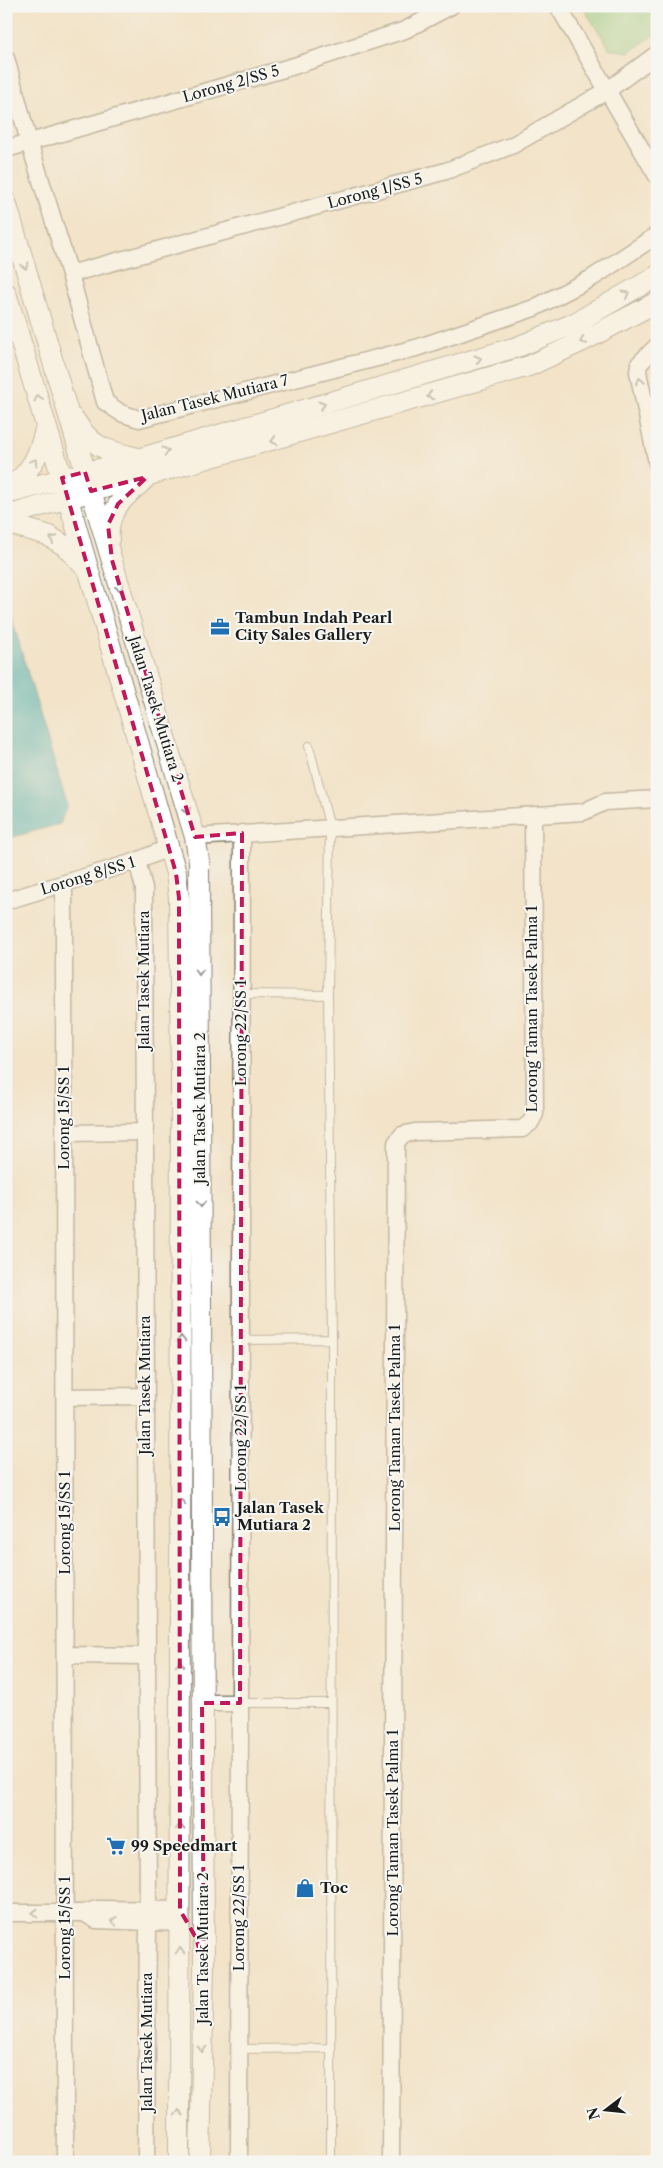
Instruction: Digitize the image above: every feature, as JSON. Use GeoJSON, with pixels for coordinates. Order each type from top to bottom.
{"type":"FeatureCollection","features":[{"type":"Feature","properties":{"kind":"street","name":"Lorong 2/SS 5"},"geometry":{"type":"LineString","coordinates":[[6,149],[313,60],[404,30],[451,6]]}},
{"type":"Feature","properties":{"kind":"street"},"geometry":{"type":"LineString","coordinates":[[558,6],[657,176]]}},
{"type":"Feature","properties":{"kind":"street","name":"Lorong 1/SS 5"},"geometry":{"type":"LineString","coordinates":[[70,274],[446,171],[513,145],[608,90],[657,54]]}},
{"type":"Feature","properties":{"kind":"street","name":"Jalan Tasek Mutiara 7"},"geometry":{"type":"LineString","coordinates":[[6,58],[29,142],[70,274],[105,402],[121,413],[139,419],[416,348],[534,308],[592,278],[657,235]]}},
{"type":"Feature","properties":{"kind":"street","name":"Jalan Tasek Mutiara 2"},"geometry":{"type":"LineString","coordinates":[[6,202],[195,837],[199,861],[204,1866],[200,2162]]}},
{"type":"Feature","properties":{"kind":"street"},"geometry":{"type":"LineString","coordinates":[[112,560],[108,525],[118,504],[144,468],[520,346],[575,322],[657,276]]}},
{"type":"Feature","properties":{"kind":"street","name":"Jalan Tasek Mutiara 2"},"geometry":{"type":"LineString","coordinates":[[7,295],[68,498],[176,873],[180,908],[181,1917],[179,2162]]}},
{"type":"Feature","properties":{"kind":"street"},"geometry":{"type":"LineString","coordinates":[[6,494],[62,478],[88,482],[529,366],[585,340],[657,302]]}},
{"type":"Feature","properties":{"kind":"street"},"geometry":{"type":"LineString","coordinates":[[657,346],[639,364],[638,372],[657,463]]}},
{"type":"Feature","properties":{"kind":"street"},"geometry":{"type":"LineString","coordinates":[[66,407],[84,435],[98,447],[144,468]]}},
{"type":"Feature","properties":{"kind":"street"},"geometry":{"type":"LineString","coordinates":[[6,489],[27,473],[38,457],[46,426]]}},
{"type":"Feature","properties":{"kind":"street"},"geometry":{"type":"LineString","coordinates":[[6,516],[68,498],[88,482]]}},
{"type":"Feature","properties":{"kind":"street"},"geometry":{"type":"LineString","coordinates":[[6,523],[47,535],[65,546],[89,571]]}},
{"type":"Feature","properties":{"kind":"street"},"geometry":{"type":"LineString","coordinates":[[195,837],[583,812],[605,802],[657,799]]}},
{"type":"Feature","properties":{"kind":"street","name":"Lorong Taman Tasek Palma 1"},"geometry":{"type":"LineString","coordinates":[[391,2162],[396,1143],[402,1135],[416,1132],[522,1128],[530,1123],[534,1114],[532,815]]}},
{"type":"Feature","properties":{"kind":"street","name":"Lorong 22/SS 1"},"geometry":{"type":"LineString","coordinates":[[239,2162],[242,833]]}},
{"type":"Feature","properties":{"kind":"street","name":"Lorong 8/SS 1"},"geometry":{"type":"LineString","coordinates":[[6,901],[137,862],[168,848]]}},
{"type":"Feature","properties":{"kind":"street","name":"Jalan Tasek Mutiara"},"geometry":{"type":"LineString","coordinates":[[137,862],[144,888],[145,1656],[148,1916],[146,2162]]}},
{"type":"Feature","properties":{"kind":"street","name":"Lorong 15/SS 1"},"geometry":{"type":"LineString","coordinates":[[64,885],[65,2162]]}},
{"type":"Feature","properties":{"kind":"street"},"geometry":{"type":"LineString","coordinates":[[64,1133],[144,1132]]}},
{"type":"Feature","properties":{"kind":"street"},"geometry":{"type":"LineString","coordinates":[[64,1397],[145,1396]]}},
{"type":"Feature","properties":{"kind":"street"},"geometry":{"type":"LineString","coordinates":[[65,1655],[145,1656]]}},
{"type":"Feature","properties":{"kind":"street"},"geometry":{"type":"LineString","coordinates":[[202,1703],[240,1703]]}},
{"type":"Feature","properties":{"kind":"street"},"geometry":{"type":"LineString","coordinates":[[181,1917],[196,1894],[204,1866]]}},
{"type":"Feature","properties":{"kind":"street"},"geometry":{"type":"LineString","coordinates":[[6,1912],[84,1914],[97,1909],[148,1916],[181,1917]]}},
{"type":"Feature","properties":{"kind":"street"},"geometry":{"type":"LineString","coordinates":[[181,1917],[196,1938],[204,1965]]}},
{"type":"Feature","properties":{"kind":"lane"},"geometry":{"type":"LineString","coordinates":[[309,746],[330,828],[328,995],[332,1339],[331,2162]]}},
{"type":"Feature","properties":{"kind":"lane"},"geometry":{"type":"LineString","coordinates":[[242,994],[328,995]]}},
{"type":"Feature","properties":{"kind":"lane"},"geometry":{"type":"LineString","coordinates":[[241,1340],[332,1339]]}},
{"type":"Feature","properties":{"kind":"lane"},"geometry":{"type":"LineString","coordinates":[[240,1703],[332,1703]]}},
{"type":"Feature","properties":{"kind":"lane"},"geometry":{"type":"LineString","coordinates":[[239,2049],[330,2048]]}},
{"type":"Feature","properties":{"kind":"highlighted area"},"geometry":{"type":"Polygon","coordinates":[[[85,472],[91,491],[147,477],[118,504],[108,525],[112,560],[195,837],[242,833],[240,1703],[202,1703],[204,1965],[196,1938],[180,1910],[179,898],[176,873],[62,478],[85,472]]]}},
{"type":"Feature","properties":{"kind":"green space"},"geometry":{"type":"Polygon","coordinates":[[[582,6],[657,6],[657,33],[629,52],[610,49],[582,6]]]}},
{"type":"Feature","properties":{"kind":"water"},"geometry":{"type":"Polygon","coordinates":[[[6,599],[67,805],[60,824],[6,839],[6,599]]]}},
{"type":"Feature","properties":{"kind":"place","name":"Tambun Indah Pearl City Sales Gallery"},"geometry":{"type":"Point","coordinates":[220,627]}},
{"type":"Feature","properties":{"kind":"place","name":"Jalan Tasek Mutiara 2"},"geometry":{"type":"Point","coordinates":[222,1517]}},
{"type":"Feature","properties":{"kind":"place","name":"99 Speedmart"},"geometry":{"type":"Point","coordinates":[116,1846]}},
{"type":"Feature","properties":{"kind":"place","name":"Toc"},"geometry":{"type":"Point","coordinates":[305,1888]}}]}
